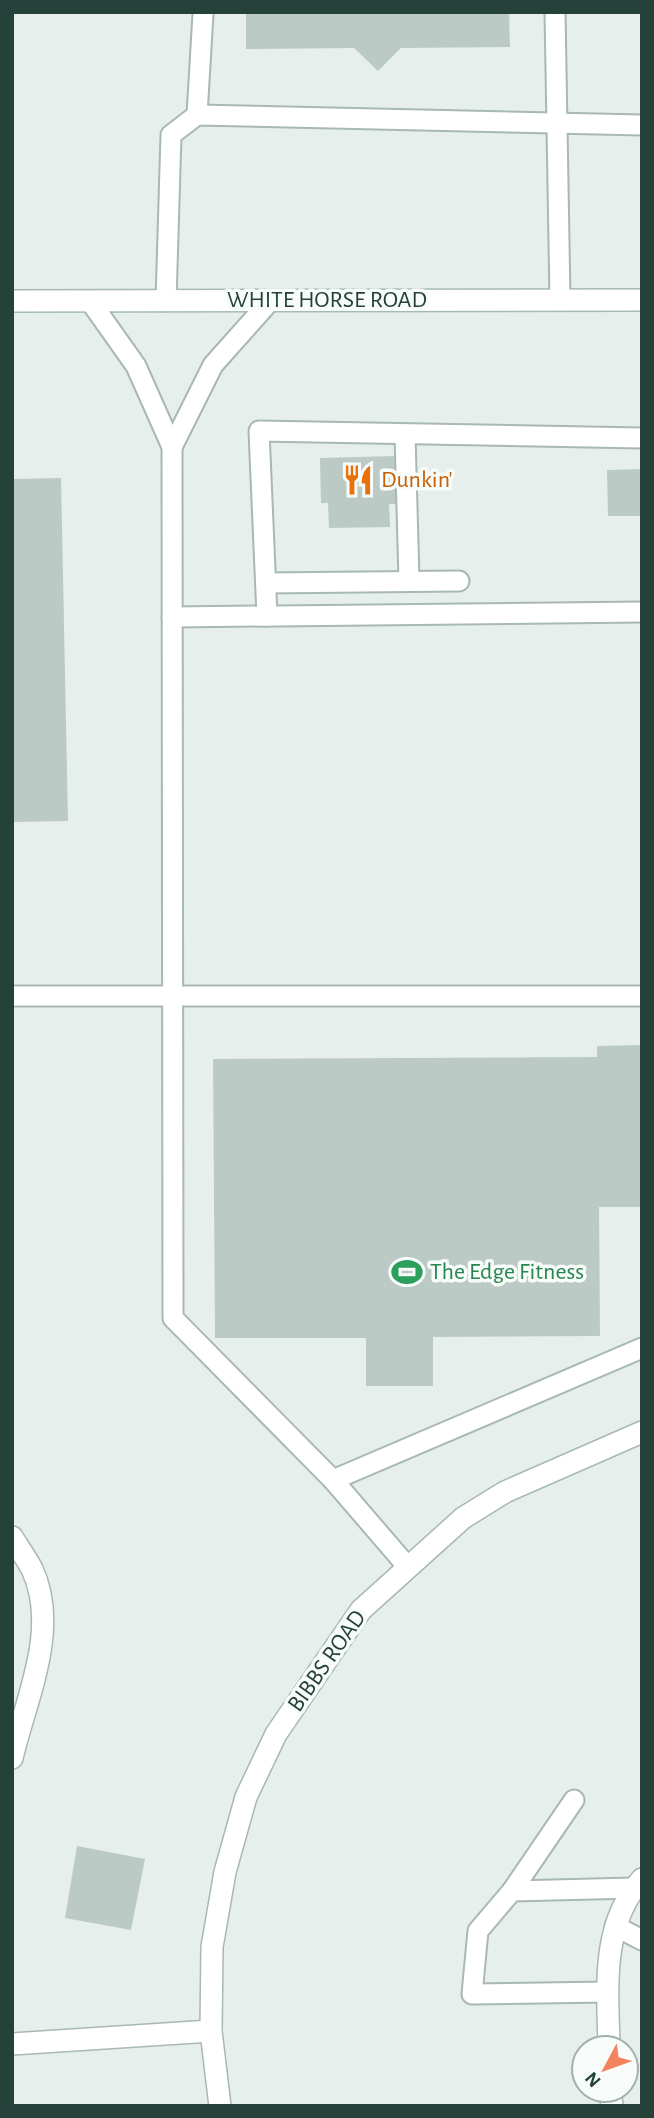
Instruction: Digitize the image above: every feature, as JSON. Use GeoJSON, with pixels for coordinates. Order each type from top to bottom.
{"type":"FeatureCollection","features":[{"type":"Feature","properties":{"kind":"street","name":"WHITE HORSE ROAD"},"geometry":{"type":"LineString","coordinates":[[12,301],[642,299]]}},
{"type":"Feature","properties":{"kind":"street","name":"BIBBS ROAD"},"geometry":{"type":"LineString","coordinates":[[220,2106],[211,2031],[212,1947],[225,1872],[246,1797],[276,1734],[360,1611],[463,1518],[505,1492],[642,1432]]}},
{"type":"Feature","properties":{"kind":"street"},"geometry":{"type":"LineString","coordinates":[[12,1537],[33,1571],[41,1603],[43,1641],[17,1716],[12,1758]]}},
{"type":"Feature","properties":{"kind":"street"},"geometry":{"type":"LineString","coordinates":[[609,2034],[607,1973],[615,1926],[638,1884]]}},
{"type":"Feature","properties":{"kind":"street"},"geometry":{"type":"LineString","coordinates":[[12,2044],[211,2031]]}},
{"type":"Feature","properties":{"kind":"lane"},"geometry":{"type":"LineString","coordinates":[[555,12],[560,299]]}},
{"type":"Feature","properties":{"kind":"lane"},"geometry":{"type":"LineString","coordinates":[[197,115],[203,14]]}},
{"type":"Feature","properties":{"kind":"lane"},"geometry":{"type":"LineString","coordinates":[[166,301],[171,135],[197,115],[642,125]]}},
{"type":"Feature","properties":{"kind":"lane"},"geometry":{"type":"LineString","coordinates":[[90,301],[136,366],[172,447],[173,1318],[333,1480],[407,1566]]}},
{"type":"Feature","properties":{"kind":"lane"},"geometry":{"type":"LineString","coordinates":[[172,447],[213,365],[270,301]]}},
{"type":"Feature","properties":{"kind":"lane"},"geometry":{"type":"LineString","coordinates":[[267,616],[259,431],[642,438]]}},
{"type":"Feature","properties":{"kind":"lane"},"geometry":{"type":"LineString","coordinates":[[405,435],[409,580]]}},
{"type":"Feature","properties":{"kind":"lane"},"geometry":{"type":"LineString","coordinates":[[266,583],[459,580]]}},
{"type":"Feature","properties":{"kind":"lane"},"geometry":{"type":"LineString","coordinates":[[172,617],[642,612]]}},
{"type":"Feature","properties":{"kind":"lane"},"geometry":{"type":"LineString","coordinates":[[12,996],[642,996]]}},
{"type":"Feature","properties":{"kind":"lane"},"geometry":{"type":"LineString","coordinates":[[333,1480],[642,1348]]}},
{"type":"Feature","properties":{"kind":"lane"},"geometry":{"type":"LineString","coordinates":[[574,1800],[512,1891],[478,1931],[472,1994],[608,1992]]}},
{"type":"Feature","properties":{"kind":"lane"},"geometry":{"type":"LineString","coordinates":[[512,1891],[638,1884]]}},
{"type":"Feature","properties":{"kind":"lane"},"geometry":{"type":"LineString","coordinates":[[615,1926],[642,1940]]}},
{"type":"Feature","properties":{"kind":"building"},"geometry":{"type":"Polygon","coordinates":[[[246,12],[509,12],[510,47],[401,48],[378,71],[354,48],[246,49],[246,12]]]}},
{"type":"Feature","properties":{"kind":"building","name":"Dunkin'"},"geometry":{"type":"Polygon","coordinates":[[[396,456],[397,504],[389,504],[390,527],[329,528],[328,503],[321,503],[320,458],[396,456]]]}},
{"type":"Feature","properties":{"kind":"building"},"geometry":{"type":"Polygon","coordinates":[[[642,469],[642,516],[608,516],[607,470],[642,469]]]}},
{"type":"Feature","properties":{"kind":"building"},"geometry":{"type":"Polygon","coordinates":[[[61,478],[68,821],[12,822],[12,479],[61,478]]]}},
{"type":"Feature","properties":{"kind":"building","name":"The Edge Fitness"},"geometry":{"type":"Polygon","coordinates":[[[642,1045],[642,1207],[599,1207],[600,1336],[433,1337],[433,1386],[366,1386],[366,1338],[215,1338],[213,1059],[597,1057],[597,1046],[642,1045]]]}},
{"type":"Feature","properties":{"kind":"building"},"geometry":{"type":"Polygon","coordinates":[[[77,1846],[145,1859],[131,1930],[65,1918],[77,1846]]]}},
{"type":"Feature","properties":{"kind":"place","name":"Dunkin'"},"geometry":{"type":"Point","coordinates":[358,480]}},
{"type":"Feature","properties":{"kind":"place","name":"The Edge Fitness"},"geometry":{"type":"Point","coordinates":[407,1272]}}]}
